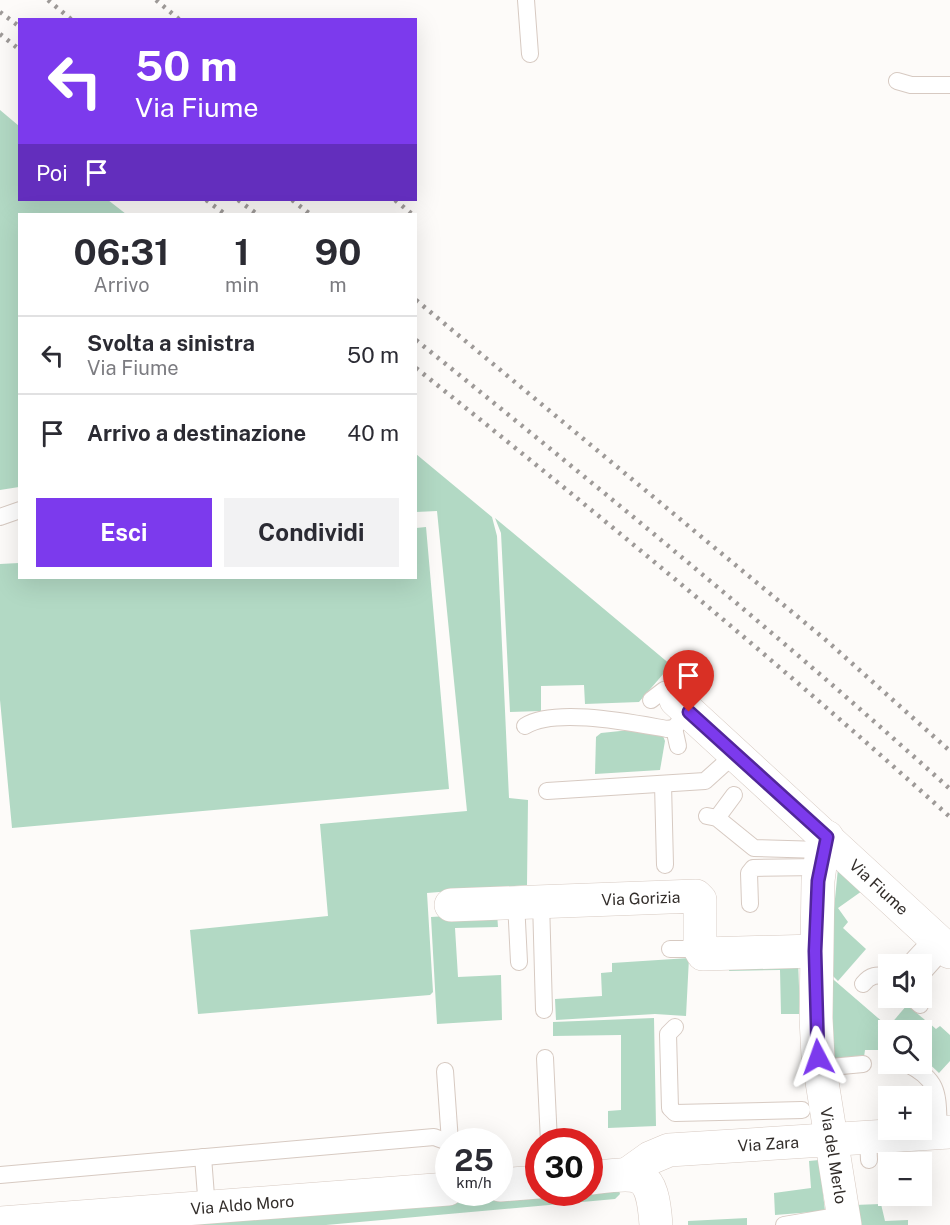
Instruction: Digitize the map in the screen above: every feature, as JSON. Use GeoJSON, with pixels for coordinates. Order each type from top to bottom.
{"type":"FeatureCollection","features":[{"type":"Feature","properties":{"kind":"street","name":"Via Fiume"},"geometry":{"type":"LineString","coordinates":[[672,710],[735,754],[823,851],[943,946]]}},
{"type":"Feature","properties":{"kind":"street","name":"Via del Merlo"},"geometry":{"type":"LineString","coordinates":[[823,851],[815,951],[816,1018],[820,1068],[844,1220]]}},
{"type":"Feature","properties":{"kind":"street","name":"Via Gorizia"},"geometry":{"type":"LineString","coordinates":[[451,905],[696,896],[700,900],[703,955],[815,951]]}},
{"type":"Feature","properties":{"kind":"street","name":"Via Zara"},"geometry":{"type":"LineString","coordinates":[[629,1173],[650,1158],[669,1150],[831,1140],[868,1149],[945,1133]]}},
{"type":"Feature","properties":{"kind":"street"},"geometry":{"type":"LineString","coordinates":[[603,1176],[629,1173],[644,1179],[651,1188],[656,1225]]}},
{"type":"Feature","properties":{"kind":"street","name":"Via Aldo Moro"},"geometry":{"type":"LineString","coordinates":[[0,1223],[94,1221],[435,1190]]}},
{"type":"Feature","properties":{"kind":"lane"},"geometry":{"type":"LineString","coordinates":[[526,0],[530,54]]}},
{"type":"Feature","properties":{"kind":"lane"},"geometry":{"type":"LineString","coordinates":[[897,81],[918,86],[950,85]]}},
{"type":"Feature","properties":{"kind":"lane"},"geometry":{"type":"LineString","coordinates":[[0,517],[18,511]]}},
{"type":"Feature","properties":{"kind":"lane"},"geometry":{"type":"LineString","coordinates":[[525,726],[535,720],[598,718],[672,710],[678,746]]}},
{"type":"Feature","properties":{"kind":"lane"},"geometry":{"type":"LineString","coordinates":[[547,791],[705,781],[735,754]]}},
{"type":"Feature","properties":{"kind":"lane"},"geometry":{"type":"LineString","coordinates":[[663,784],[665,865]]}},
{"type":"Feature","properties":{"kind":"lane"},"geometry":{"type":"LineString","coordinates":[[734,795],[712,817],[754,848],[823,851]]}},
{"type":"Feature","properties":{"kind":"lane"},"geometry":{"type":"LineString","coordinates":[[750,904],[749,873],[753,868],[823,851]]}},
{"type":"Feature","properties":{"kind":"lane"},"geometry":{"type":"LineString","coordinates":[[519,962],[528,901]]}},
{"type":"Feature","properties":{"kind":"lane"},"geometry":{"type":"LineString","coordinates":[[528,901],[543,1010]]}},
{"type":"Feature","properties":{"kind":"lane"},"geometry":{"type":"LineString","coordinates":[[928,954],[943,946]]}},
{"type":"Feature","properties":{"kind":"lane"},"geometry":{"type":"LineString","coordinates":[[932,960],[943,946]]}},
{"type":"Feature","properties":{"kind":"lane"},"geometry":{"type":"LineString","coordinates":[[863,984],[868,978],[878,975]]}},
{"type":"Feature","properties":{"kind":"lane"},"geometry":{"type":"LineString","coordinates":[[675,1027],[668,1034],[670,1108],[675,1113],[802,1110]]}},
{"type":"Feature","properties":{"kind":"lane"},"geometry":{"type":"LineString","coordinates":[[545,1058],[548,1128]]}},
{"type":"Feature","properties":{"kind":"lane"},"geometry":{"type":"LineString","coordinates":[[820,1068],[863,1064]]}},
{"type":"Feature","properties":{"kind":"lane"},"geometry":{"type":"LineString","coordinates":[[445,1071],[448,1128]]}},
{"type":"Feature","properties":{"kind":"lane"},"geometry":{"type":"LineString","coordinates":[[926,1074],[936,1090],[945,1133]]}},
{"type":"Feature","properties":{"kind":"lane"},"geometry":{"type":"LineString","coordinates":[[749,1112],[751,1145]]}},
{"type":"Feature","properties":{"kind":"lane"},"geometry":{"type":"LineString","coordinates":[[0,1175],[435,1137]]}},
{"type":"Feature","properties":{"kind":"lane"},"geometry":{"type":"LineString","coordinates":[[203,1157],[207,1209]]}},
{"type":"Feature","properties":{"kind":"lane"},"geometry":{"type":"LineString","coordinates":[[783,1225],[786,1222],[844,1220]]}},
{"type":"Feature","properties":{"kind":"green space"},"geometry":{"type":"Polygon","coordinates":[[[0,110],[18,125],[18,201],[109,201],[125,213],[18,213],[18,487],[0,490],[0,110]]]}},
{"type":"Feature","properties":{"kind":"green space"},"geometry":{"type":"Polygon","coordinates":[[[417,455],[492,517],[497,536],[509,798],[528,800],[527,885],[427,893],[433,992],[430,995],[198,1014],[190,930],[328,916],[320,824],[467,811],[437,511],[417,512],[417,455]]]}},
{"type":"Feature","properties":{"kind":"green space"},"geometry":{"type":"Polygon","coordinates":[[[495,518],[671,665],[639,702],[585,704],[584,685],[541,686],[541,711],[510,712],[501,533],[495,518]]]}},
{"type":"Feature","properties":{"kind":"green space"},"geometry":{"type":"Polygon","coordinates":[[[426,527],[449,789],[12,828],[0,700],[0,564],[18,563],[18,579],[417,579],[417,528],[426,527]]]}},
{"type":"Feature","properties":{"kind":"green space"},"geometry":{"type":"Polygon","coordinates":[[[630,730],[663,736],[665,741],[660,770],[595,774],[596,737],[601,733],[630,730]]]}},
{"type":"Feature","properties":{"kind":"green space"},"geometry":{"type":"Polygon","coordinates":[[[838,868],[862,891],[838,908],[848,922],[843,928],[866,949],[838,981],[828,971],[838,868]]]}},
{"type":"Feature","properties":{"kind":"green space"},"geometry":{"type":"Polygon","coordinates":[[[497,913],[498,927],[455,928],[458,977],[501,975],[502,1020],[437,1024],[431,917],[497,913]]]}},
{"type":"Feature","properties":{"kind":"green space"},"geometry":{"type":"Polygon","coordinates":[[[689,958],[686,1016],[655,1014],[556,1020],[555,999],[602,996],[601,973],[612,972],[612,963],[689,958]]]}},
{"type":"Feature","properties":{"kind":"green space"},"geometry":{"type":"Polygon","coordinates":[[[798,959],[800,1014],[781,1014],[780,970],[729,971],[730,962],[798,959]]]}},
{"type":"Feature","properties":{"kind":"green space"},"geometry":{"type":"Polygon","coordinates":[[[827,974],[880,1020],[878,1020],[878,1050],[865,1050],[864,1057],[832,1059],[827,974]]]}},
{"type":"Feature","properties":{"kind":"green space"},"geometry":{"type":"Polygon","coordinates":[[[904,1008],[911,1008],[925,1020],[894,1020],[904,1008]]]}},
{"type":"Feature","properties":{"kind":"green space"},"geometry":{"type":"Polygon","coordinates":[[[654,1018],[656,1126],[608,1128],[608,1111],[621,1110],[621,1035],[553,1036],[553,1022],[654,1018]]]}},
{"type":"Feature","properties":{"kind":"green space"},"geometry":{"type":"Polygon","coordinates":[[[932,1026],[936,1029],[940,1026],[950,1035],[950,1061],[939,1073],[932,1066],[932,1026]]]}},
{"type":"Feature","properties":{"kind":"green space"},"geometry":{"type":"Polygon","coordinates":[[[819,1160],[825,1211],[775,1215],[774,1193],[811,1188],[809,1161],[819,1160]]]}},
{"type":"Feature","properties":{"kind":"green space"},"geometry":{"type":"Polygon","coordinates":[[[618,1187],[620,1194],[615,1199],[603,1200],[603,1190],[618,1187]]]}},
{"type":"Feature","properties":{"kind":"green space"},"geometry":{"type":"Polygon","coordinates":[[[525,1192],[525,1206],[537,1206],[326,1225],[154,1225],[435,1200],[435,1206],[513,1206],[513,1193],[525,1192]]]}},
{"type":"Feature","properties":{"kind":"green space"},"geometry":{"type":"Polygon","coordinates":[[[878,1204],[881,1206],[885,1221],[908,1220],[908,1225],[857,1225],[854,1205],[878,1204]]]}},
{"type":"Feature","properties":{"kind":"green space"},"geometry":{"type":"Polygon","coordinates":[[[747,1218],[747,1225],[688,1225],[688,1221],[747,1218]]]}},
{"type":"Feature","properties":{"kind":"railway"},"geometry":{"type":"LineString","coordinates":[[48,0],[70,18]]}},
{"type":"Feature","properties":{"kind":"railway"},"geometry":{"type":"LineString","coordinates":[[156,0],[178,18]]}},
{"type":"Feature","properties":{"kind":"railway"},"geometry":{"type":"LineString","coordinates":[[0,12],[18,26]]}},
{"type":"Feature","properties":{"kind":"railway"},"geometry":{"type":"LineString","coordinates":[[0,34],[18,48]]}},
{"type":"Feature","properties":{"kind":"railway"},"geometry":{"type":"LineString","coordinates":[[207,201],[224,213]]}},
{"type":"Feature","properties":{"kind":"railway"},"geometry":{"type":"LineString","coordinates":[[239,201],[256,213]]}},
{"type":"Feature","properties":{"kind":"railway"},"geometry":{"type":"LineString","coordinates":[[293,201],[309,213]]}},
{"type":"Feature","properties":{"kind":"railway"},"geometry":{"type":"LineString","coordinates":[[396,201],[411,213]]}},
{"type":"Feature","properties":{"kind":"railway"},"geometry":{"type":"LineString","coordinates":[[417,301],[827,641],[950,751]]}},
{"type":"Feature","properties":{"kind":"railway"},"geometry":{"type":"LineString","coordinates":[[417,341],[686,561],[950,789]]}},
{"type":"Feature","properties":{"kind":"railway"},"geometry":{"type":"LineString","coordinates":[[417,369],[686,588],[950,817]]}},
{"type":"Feature","properties":{"kind":"route"},"geometry":{"type":"LineString","coordinates":[[689,712],[827,837],[822,850],[818,881],[815,951],[818,1057]]}}]}
